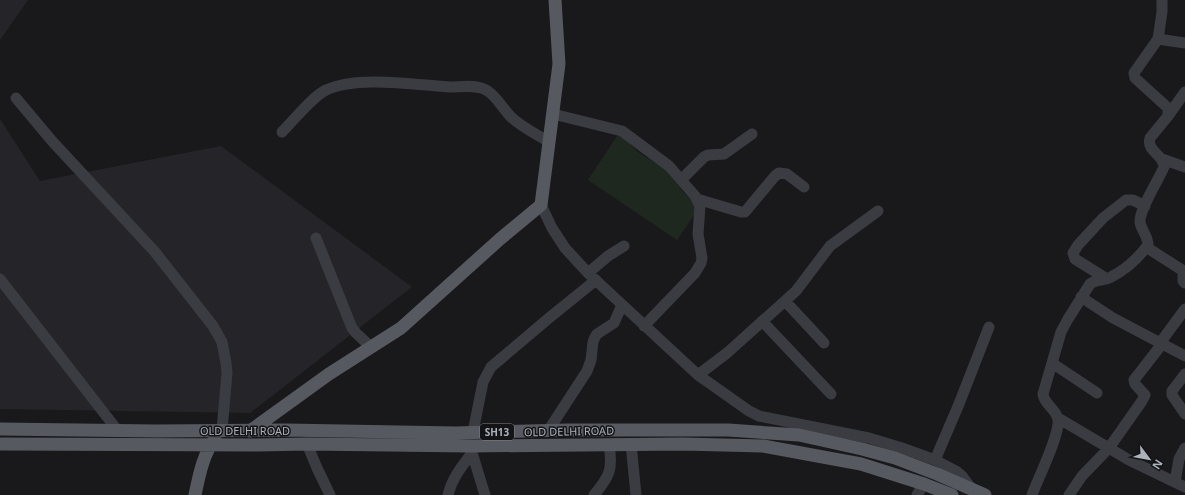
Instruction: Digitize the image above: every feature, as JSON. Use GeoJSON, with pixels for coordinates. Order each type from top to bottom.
{"type":"FeatureCollection","features":[{"type":"Feature","properties":{"kind":"main road"},"geometry":{"type":"LineString","coordinates":[[248,445],[250,431],[329,374],[401,328],[494,244],[541,205],[559,64],[555,0]]}},
{"type":"Feature","properties":{"kind":"main road","name":"OLD DELHI ROAD"},"geometry":{"type":"LineString","coordinates":[[0,429],[118,431],[286,430],[473,432],[728,430],[799,435],[862,449],[895,458],[984,495]]}},
{"type":"Feature","properties":{"kind":"main road"},"geometry":{"type":"LineString","coordinates":[[195,495],[199,476],[210,445],[222,430]]}},
{"type":"Feature","properties":{"kind":"main road","name":"OLD DELHI ROAD"},"geometry":{"type":"LineString","coordinates":[[0,444],[307,444],[471,449],[631,444],[763,446],[861,464],[924,484],[952,495]]}},
{"type":"Feature","properties":{"kind":"street"},"geometry":{"type":"LineString","coordinates":[[1162,0],[1162,12],[1158,39],[1136,69],[1134,76],[1168,108],[1168,116]]}},
{"type":"Feature","properties":{"kind":"street"},"geometry":{"type":"LineString","coordinates":[[1158,39],[1185,43]]}},
{"type":"Feature","properties":{"kind":"street"},"geometry":{"type":"LineString","coordinates":[[282,132],[317,96],[332,88],[363,82],[475,87],[487,90],[516,121],[549,142]]}},
{"type":"Feature","properties":{"kind":"street"},"geometry":{"type":"LineString","coordinates":[[1185,92],[1150,138],[1149,142],[1150,147],[1162,159],[1185,166]]}},
{"type":"Feature","properties":{"kind":"street"},"geometry":{"type":"LineString","coordinates":[[16,98],[52,141],[155,252],[213,326],[222,342],[227,373],[222,430]]}},
{"type":"Feature","properties":{"kind":"street"},"geometry":{"type":"LineString","coordinates":[[553,114],[622,131],[661,159],[697,199],[701,210],[698,234],[702,258],[701,263],[695,273],[644,326]]}},
{"type":"Feature","properties":{"kind":"street"},"geometry":{"type":"LineString","coordinates":[[681,180],[704,157],[708,155],[724,154],[752,134]]}},
{"type":"Feature","properties":{"kind":"street"},"geometry":{"type":"LineString","coordinates":[[1032,495],[1055,437],[1058,418],[1057,414],[1046,402],[1043,394],[1062,332],[1081,297],[1090,284],[1114,276],[1133,261],[1148,245],[1148,240],[1141,227],[1140,215],[1164,167],[1162,159]]}},
{"type":"Feature","properties":{"kind":"street"},"geometry":{"type":"LineString","coordinates":[[697,199],[745,212],[779,173],[787,174],[804,187]]}},
{"type":"Feature","properties":{"kind":"street"},"geometry":{"type":"LineString","coordinates":[[1107,279],[1077,262],[1073,256],[1075,249],[1099,222],[1126,200],[1133,200],[1145,206]]}},
{"type":"Feature","properties":{"kind":"street"},"geometry":{"type":"LineString","coordinates":[[541,205],[552,228],[565,248],[592,277],[698,375],[749,411],[759,416],[868,438],[935,460],[959,473],[970,488]]}},
{"type":"Feature","properties":{"kind":"street"},"geometry":{"type":"LineString","coordinates":[[698,375],[726,353],[802,285],[830,246],[878,211]]}},
{"type":"Feature","properties":{"kind":"street"},"geometry":{"type":"LineString","coordinates":[[316,238],[352,328],[371,347]]}},
{"type":"Feature","properties":{"kind":"street"},"geometry":{"type":"LineString","coordinates":[[473,432],[483,382],[491,368],[549,318],[592,277],[613,253],[624,246]]}},
{"type":"Feature","properties":{"kind":"street"},"geometry":{"type":"LineString","coordinates":[[1146,247],[1182,270],[1184,272],[1183,281],[1185,283]]}},
{"type":"Feature","properties":{"kind":"street"},"geometry":{"type":"LineString","coordinates":[[0,279],[118,431]]}},
{"type":"Feature","properties":{"kind":"street"},"geometry":{"type":"LineString","coordinates":[[1081,297],[1113,318],[1185,356]]}},
{"type":"Feature","properties":{"kind":"street"},"geometry":{"type":"LineString","coordinates":[[785,301],[824,342]]}},
{"type":"Feature","properties":{"kind":"street"},"geometry":{"type":"LineString","coordinates":[[548,431],[587,371],[591,360],[595,337],[614,323],[622,305]]}},
{"type":"Feature","properties":{"kind":"street"},"geometry":{"type":"LineString","coordinates":[[1069,495],[1082,476],[1109,448],[1145,395],[1135,384],[1135,377],[1185,309]]}},
{"type":"Feature","properties":{"kind":"street"},"geometry":{"type":"LineString","coordinates":[[762,321],[830,394]]}},
{"type":"Feature","properties":{"kind":"street"},"geometry":{"type":"LineString","coordinates":[[935,460],[989,327]]}},
{"type":"Feature","properties":{"kind":"street"},"geometry":{"type":"LineString","coordinates":[[1052,363],[1097,393]]}},
{"type":"Feature","properties":{"kind":"street"},"geometry":{"type":"LineString","coordinates":[[1185,374],[1172,391],[1172,395],[1185,414]]}},
{"type":"Feature","properties":{"kind":"street"},"geometry":{"type":"LineString","coordinates":[[1058,418],[1129,460],[1180,484],[1179,459],[1185,448]]}},
{"type":"Feature","properties":{"kind":"street"},"geometry":{"type":"LineString","coordinates":[[307,444],[330,495]]}},
{"type":"Feature","properties":{"kind":"street"},"geometry":{"type":"LineString","coordinates":[[631,444],[636,495]]}},
{"type":"Feature","properties":{"kind":"street"},"geometry":{"type":"LineString","coordinates":[[594,495],[609,474],[611,460],[609,445]]}},
{"type":"Feature","properties":{"kind":"street"},"geometry":{"type":"LineString","coordinates":[[448,495],[456,474],[471,449]]}},
{"type":"Feature","properties":{"kind":"street"},"geometry":{"type":"LineString","coordinates":[[471,449],[484,495]]}},
{"type":"Feature","properties":{"kind":"street"},"geometry":{"type":"LineString","coordinates":[[917,495],[924,484]]}},
{"type":"Feature","properties":{"kind":"shaded area"},"geometry":{"type":"Polygon","coordinates":[[[0,0],[28,0],[0,40],[0,0]]]}},
{"type":"Feature","properties":{"kind":"shaded area"},"geometry":{"type":"Polygon","coordinates":[[[0,119],[40,181],[221,146],[412,287],[250,413],[0,409],[0,119]]]}},
{"type":"Feature","properties":{"kind":"shaded area"},"geometry":{"type":"Polygon","coordinates":[[[619,133],[638,152],[665,169],[684,193],[699,208],[677,240],[588,180],[619,133]]]}}]}
